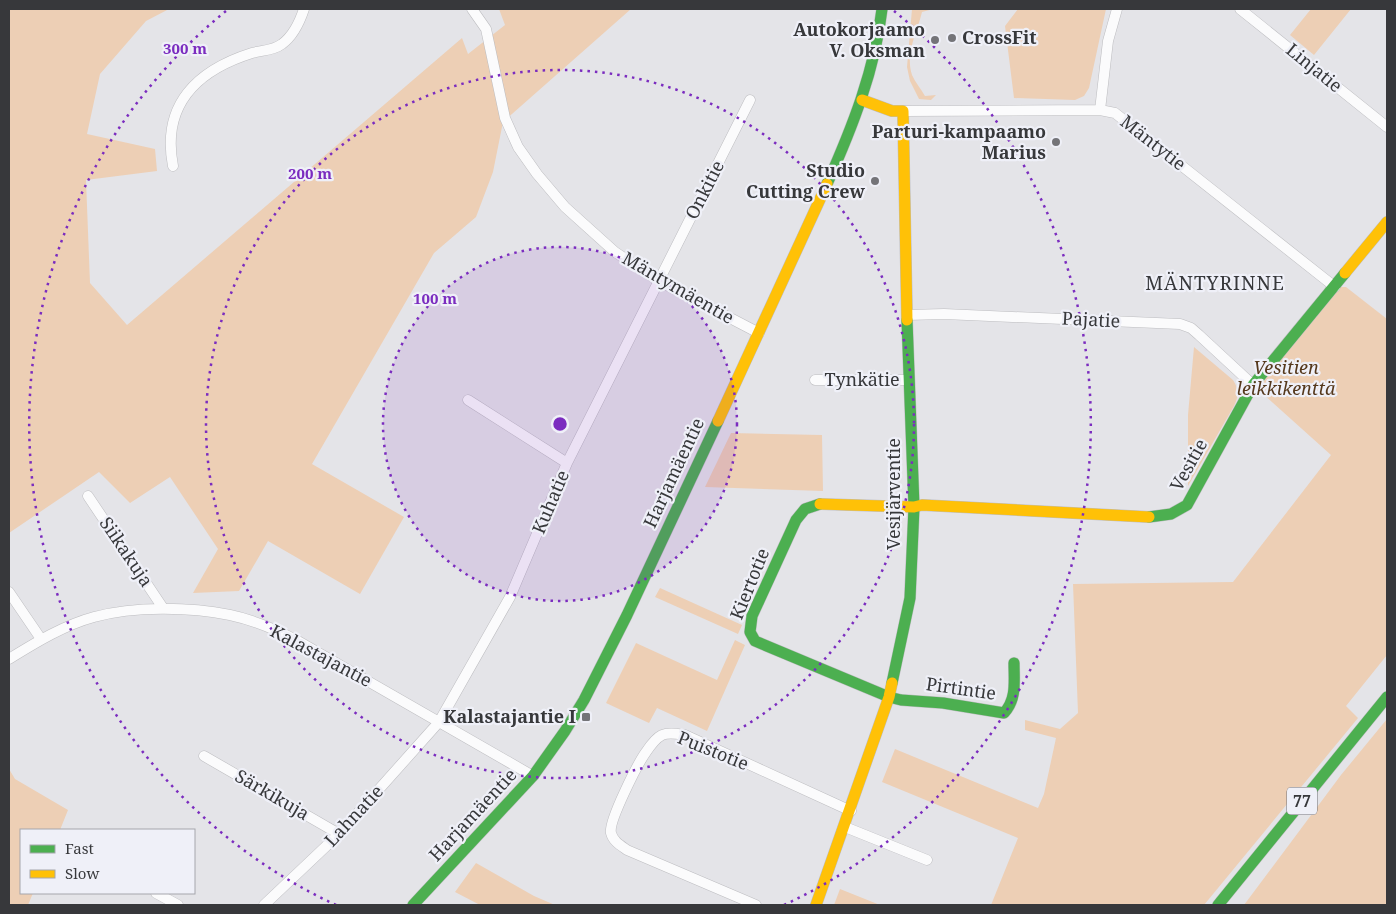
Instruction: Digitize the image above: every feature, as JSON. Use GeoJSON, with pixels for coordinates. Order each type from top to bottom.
{"type":"FeatureCollection","features":[{"type":"Feature","properties":{"kind":"street"},"geometry":{"type":"LineString","coordinates":[[173,166],[170,150],[173,122],[175,113],[189,91],[205,75],[223,64],[254,52],[269,50],[281,45],[290,36],[304,9]]}},
{"type":"Feature","properties":{"kind":"street","name":"Mäntymäentie"},"geometry":{"type":"LineString","coordinates":[[472,9],[486,29],[505,118],[518,147],[536,174],[565,207],[615,252],[659,281],[759,333]]}},
{"type":"Feature","properties":{"kind":"street","name":"Harjamäentie"},"geometry":{"type":"LineString","coordinates":[[413,905],[532,776],[565,731],[584,700],[627,615],[802,242],[862,100],[880,27],[882,9]]}},
{"type":"Feature","properties":{"kind":"street"},"geometry":{"type":"LineString","coordinates":[[1100,110],[1108,41],[1117,9]]}},
{"type":"Feature","properties":{"kind":"street","name":"Linjatie"},"geometry":{"type":"LineString","coordinates":[[1240,9],[1387,127]]}},
{"type":"Feature","properties":{"kind":"street","name":"Onkitie"},"geometry":{"type":"LineString","coordinates":[[659,281],[750,100]]}},
{"type":"Feature","properties":{"kind":"street"},"geometry":{"type":"LineString","coordinates":[[862,100],[892,111],[903,111]]}},
{"type":"Feature","properties":{"kind":"street","name":"Mäntytie"},"geometry":{"type":"LineString","coordinates":[[903,111],[1100,110],[1115,113],[1335,287]]}},
{"type":"Feature","properties":{"kind":"street","name":"Vesijärventie"},"geometry":{"type":"LineString","coordinates":[[816,905],[890,697],[910,598],[914,507],[907,315],[903,111]]}},
{"type":"Feature","properties":{"kind":"street","name":"Vesitie"},"geometry":{"type":"LineString","coordinates":[[914,507],[922,505],[1140,518],[1178,513],[1187,505],[1253,385],[1387,222]]}},
{"type":"Feature","properties":{"kind":"street","name":"Kuhatie"},"geometry":{"type":"LineString","coordinates":[[439,722],[510,597],[567,463],[659,281]]}},
{"type":"Feature","properties":{"kind":"street","name":"Pajatie"},"geometry":{"type":"LineString","coordinates":[[907,315],[944,314],[1180,324],[1191,328],[1200,335],[1253,385]]}},
{"type":"Feature","properties":{"kind":"street","name":"Tynkätie"},"geometry":{"type":"LineString","coordinates":[[815,380],[909,380]]}},
{"type":"Feature","properties":{"kind":"street"},"geometry":{"type":"LineString","coordinates":[[468,400],[567,463]]}},
{"type":"Feature","properties":{"kind":"street","name":"Siikakuja"},"geometry":{"type":"LineString","coordinates":[[88,496],[163,608]]}},
{"type":"Feature","properties":{"kind":"street","name":"Kiertotie"},"geometry":{"type":"LineString","coordinates":[[890,697],[755,641],[751,638],[748,630],[752,616],[796,520],[801,511],[807,506],[818,504],[914,507]]}},
{"type":"Feature","properties":{"kind":"street"},"geometry":{"type":"LineString","coordinates":[[9,592],[41,639]]}},
{"type":"Feature","properties":{"kind":"street","name":"Kalastajantie"},"geometry":{"type":"LineString","coordinates":[[9,659],[41,639],[94,617],[163,608],[231,615],[271,628],[298,641],[532,776]]}},
{"type":"Feature","properties":{"kind":"street","name":"Pirtintie"},"geometry":{"type":"LineString","coordinates":[[890,697],[1004,713],[1010,708],[1014,699],[1014,663]]}},
{"type":"Feature","properties":{"kind":"street","name":"77"},"geometry":{"type":"LineString","coordinates":[[1218,905],[1387,697]]}},
{"type":"Feature","properties":{"kind":"street","name":"Lahnatie"},"geometry":{"type":"LineString","coordinates":[[264,905],[339,834],[439,722]]}},
{"type":"Feature","properties":{"kind":"street","name":"Puistotie"},"geometry":{"type":"LineString","coordinates":[[756,905],[627,850],[614,840],[610,831],[614,815],[645,752],[656,740],[663,734],[675,733],[685,735],[851,810]]}},
{"type":"Feature","properties":{"kind":"street","name":"Särkikuja"},"geometry":{"type":"LineString","coordinates":[[204,756],[339,834]]}},
{"type":"Feature","properties":{"kind":"street"},"geometry":{"type":"LineString","coordinates":[[845,827],[927,860]]}},
{"type":"Feature","properties":{"kind":"street"},"geometry":{"type":"LineString","coordinates":[[158,894],[178,905]]}},
{"type":"Feature","properties":{"kind":"green space"},"geometry":{"type":"Polygon","coordinates":[[[9,9],[169,9],[146,21],[100,74],[87,134],[155,149],[157,171],[86,180],[90,283],[127,325],[462,38],[468,54],[505,25],[499,9],[631,9],[503,122],[493,172],[476,217],[434,253],[312,464],[404,517],[360,594],[268,541],[239,591],[193,593],[218,549],[170,477],[130,503],[99,472],[9,533],[9,9]]]}},
{"type":"Feature","properties":{"kind":"green space"},"geometry":{"type":"Polygon","coordinates":[[[912,9],[933,9],[922,12],[912,43],[910,59],[912,75],[925,96],[936,95],[931,100],[919,99],[910,81],[907,67],[912,9]]]}},
{"type":"Feature","properties":{"kind":"green space"},"geometry":{"type":"Polygon","coordinates":[[[1018,9],[1106,9],[1089,88],[1084,96],[1075,100],[1014,98],[1005,26],[1018,9]]]}},
{"type":"Feature","properties":{"kind":"green space"},"geometry":{"type":"Polygon","coordinates":[[[1311,9],[1351,9],[1314,55],[1290,35],[1311,9]]]}},
{"type":"Feature","properties":{"kind":"green space","name":"Vesitien leikkikenttä"},"geometry":{"type":"Polygon","coordinates":[[[1335,287],[1346,287],[1387,319],[1387,655],[1346,706],[1358,718],[1204,905],[991,905],[1018,838],[882,782],[895,749],[1038,808],[1044,794],[1056,738],[1025,730],[1025,720],[1060,729],[1078,713],[1073,584],[1233,582],[1331,455],[1253,385],[1335,287]]]}},
{"type":"Feature","properties":{"kind":"green space"},"geometry":{"type":"Polygon","coordinates":[[[1194,347],[1233,380],[1238,393],[1234,406],[1188,486],[1188,415],[1194,347]]]}},
{"type":"Feature","properties":{"kind":"green space"},"geometry":{"type":"Polygon","coordinates":[[[731,433],[822,435],[823,491],[705,487],[731,433]]]}},
{"type":"Feature","properties":{"kind":"green space"},"geometry":{"type":"Polygon","coordinates":[[[660,588],[742,625],[738,634],[655,597],[660,588]]]}},
{"type":"Feature","properties":{"kind":"green space"},"geometry":{"type":"Polygon","coordinates":[[[735,640],[745,645],[707,731],[657,708],[649,723],[606,703],[636,643],[717,680],[735,640]]]}},
{"type":"Feature","properties":{"kind":"green space"},"geometry":{"type":"Polygon","coordinates":[[[1387,719],[1387,905],[1244,905],[1341,775],[1387,719]]]}},
{"type":"Feature","properties":{"kind":"green space"},"geometry":{"type":"Polygon","coordinates":[[[9,769],[15,779],[68,810],[60,829],[20,829],[20,894],[33,894],[28,905],[9,905],[9,769]]]}},
{"type":"Feature","properties":{"kind":"green space"},"geometry":{"type":"Polygon","coordinates":[[[476,863],[534,896],[555,905],[480,905],[455,892],[476,863]]]}},
{"type":"Feature","properties":{"kind":"green space"},"geometry":{"type":"Polygon","coordinates":[[[840,889],[880,905],[834,905],[840,889]]]}},
{"type":"Feature","properties":{"kind":"traffic: fast"},"geometry":{"type":"LineString","coordinates":[[827,184],[845,142],[868,76],[879,32],[882,9]]}},
{"type":"Feature","properties":{"kind":"traffic: fast"},"geometry":{"type":"LineString","coordinates":[[1149,517],[1171,514],[1187,505],[1253,385],[1345,273]]}},
{"type":"Feature","properties":{"kind":"traffic: fast"},"geometry":{"type":"LineString","coordinates":[[892,683],[910,598],[914,507],[907,320]]}},
{"type":"Feature","properties":{"kind":"traffic: fast"},"geometry":{"type":"LineString","coordinates":[[413,905],[533,776],[565,731],[584,700],[627,615],[718,421]]}},
{"type":"Feature","properties":{"kind":"traffic: fast"},"geometry":{"type":"LineString","coordinates":[[820,504],[805,509],[796,520],[752,616],[750,632],[755,641],[889,697],[1004,713],[1013,696],[1014,663]]}},
{"type":"Feature","properties":{"kind":"traffic: fast"},"geometry":{"type":"LineString","coordinates":[[1218,905],[1387,697]]}},
{"type":"Feature","properties":{"kind":"traffic: slow"},"geometry":{"type":"LineString","coordinates":[[862,100],[892,111],[903,111],[907,320]]}},
{"type":"Feature","properties":{"kind":"traffic: slow"},"geometry":{"type":"LineString","coordinates":[[718,421],[827,184]]}},
{"type":"Feature","properties":{"kind":"traffic: slow"},"geometry":{"type":"LineString","coordinates":[[1345,273],[1387,222]]}},
{"type":"Feature","properties":{"kind":"traffic: slow"},"geometry":{"type":"LineString","coordinates":[[820,504],[914,507],[922,505],[1149,517]]}},
{"type":"Feature","properties":{"kind":"traffic: slow"},"geometry":{"type":"LineString","coordinates":[[816,905],[889,697],[892,683]]}},
{"type":"Feature","properties":{"kind":"place","name":"CrossFit"},"geometry":{"type":"Point","coordinates":[952,38]}},
{"type":"Feature","properties":{"kind":"place","name":"Autokorjaamo V. Oksman"},"geometry":{"type":"Point","coordinates":[935,40]}},
{"type":"Feature","properties":{"kind":"place","name":"Parturi-kampaamo Marius"},"geometry":{"type":"Point","coordinates":[1056,142]}},
{"type":"Feature","properties":{"kind":"place","name":"Studio Cutting Crew"},"geometry":{"type":"Point","coordinates":[875,181]}},
{"type":"Feature","properties":{"kind":"place","name":"Kalastajantie I"},"geometry":{"type":"Point","coordinates":[586,717]}},
{"type":"Feature","properties":{"kind":"district","name":"MÄNTYRINNE"},"geometry":{"type":"Point","coordinates":[1215,283]}}]}
